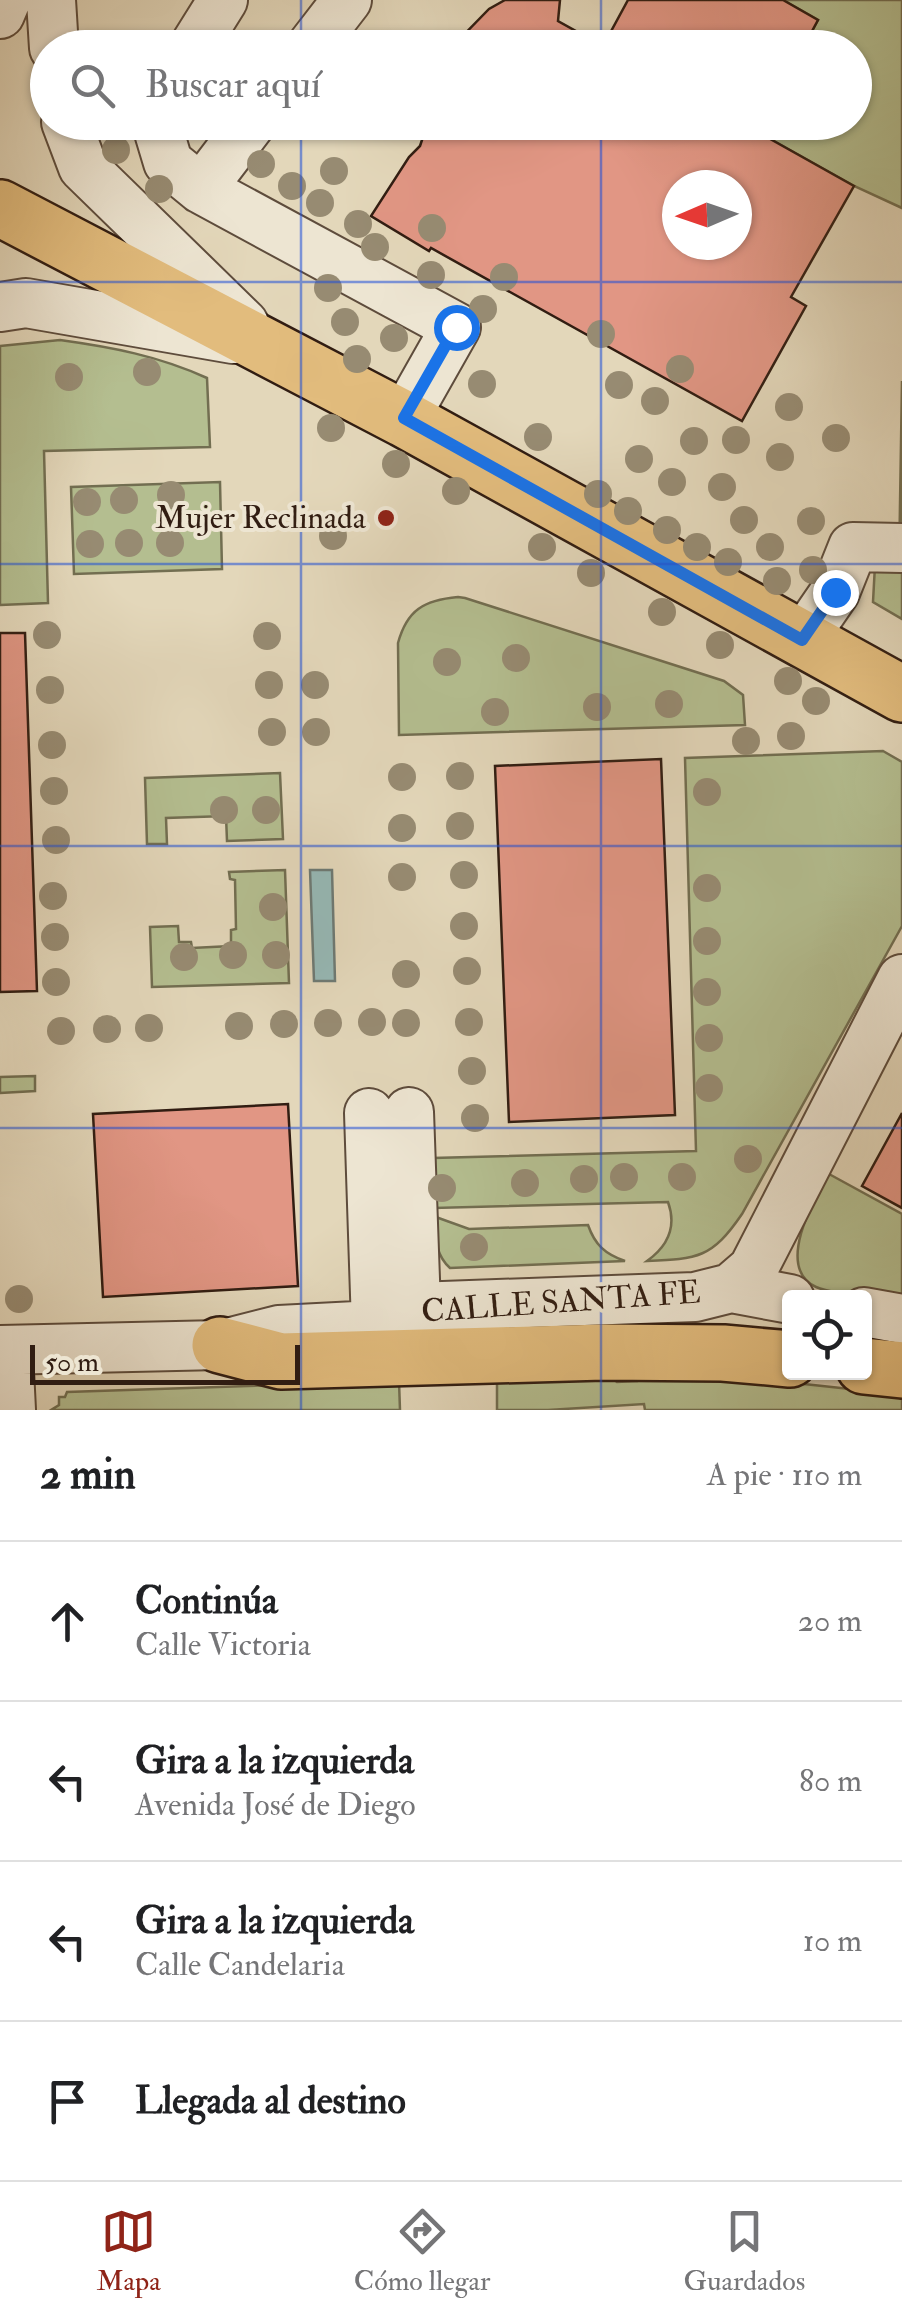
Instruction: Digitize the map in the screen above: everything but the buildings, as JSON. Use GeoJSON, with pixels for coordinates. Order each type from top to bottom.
{"type":"FeatureCollection","features":[{"type":"Feature","properties":{"kind":"main road"},"geometry":{"type":"LineString","coordinates":[[0,208],[404,418],[902,694]]}},
{"type":"Feature","properties":{"kind":"main road"},"geometry":{"type":"LineString","coordinates":[[220,1345],[280,1361],[603,1352],[724,1353],[782,1358]]}},
{"type":"Feature","properties":{"kind":"main road"},"geometry":{"type":"LineString","coordinates":[[872,1367],[902,1370]]}},
{"type":"Feature","properties":{"kind":"street"},"geometry":{"type":"LineString","coordinates":[[0,14],[6,0]]}},
{"type":"Feature","properties":{"kind":"street"},"geometry":{"type":"LineString","coordinates":[[51,0],[53,30]]}},
{"type":"Feature","properties":{"kind":"street"},"geometry":{"type":"LineString","coordinates":[[204,30],[223,0]]}},
{"type":"Feature","properties":{"kind":"street"},"geometry":{"type":"LineString","coordinates":[[324,30],[347,0]]}},
{"type":"Feature","properties":{"kind":"street"},"geometry":{"type":"LineString","coordinates":[[73,140],[83,167],[264,344]]}},
{"type":"Feature","properties":{"kind":"street"},"geometry":{"type":"LineString","coordinates":[[161,140],[168,162],[202,188],[456,327],[404,418]]}},
{"type":"Feature","properties":{"kind":"street"},"geometry":{"type":"LineString","coordinates":[[202,188],[238,140]]}},
{"type":"Feature","properties":{"kind":"street"},"geometry":{"type":"LineString","coordinates":[[0,307],[26,303],[264,344]]}},
{"type":"Feature","properties":{"kind":"street"},"geometry":{"type":"LineString","coordinates":[[802,640],[835,592],[853,547],[902,548]]}},
{"type":"Feature","properties":{"kind":"street","name":"CALLE SANTA FE"},"geometry":{"type":"LineString","coordinates":[[4,1350],[220,1345],[279,1330],[396,1316],[695,1298],[731,1288],[753,1269],[902,979]]}},
{"type":"Feature","properties":{"kind":"street"},"geometry":{"type":"LineString","coordinates":[[389,1112],[396,1316]]}},
{"type":"Feature","properties":{"kind":"street"},"geometry":{"type":"LineString","coordinates":[[731,1288],[782,1298]]}},
{"type":"Feature","properties":{"kind":"street"},"geometry":{"type":"LineString","coordinates":[[872,1313],[902,1319]]}},
{"type":"Feature","properties":{"kind":"street"},"geometry":{"type":"LineString","coordinates":[[4,1350],[11,1410]]}},
{"type":"Feature","properties":{"kind":"green space"},"geometry":{"type":"Polygon","coordinates":[[[783,0],[902,0],[902,208],[772,140],[872,140],[872,30],[812,30],[818,20],[783,0]]]}},
{"type":"Feature","properties":{"kind":"green space"},"geometry":{"type":"Polygon","coordinates":[[[60,340],[135,353],[207,378],[210,447],[44,451],[48,603],[0,605],[0,346],[60,340]]]}},
{"type":"Feature","properties":{"kind":"green space"},"geometry":{"type":"Polygon","coordinates":[[[902,381],[902,619],[873,602],[875,565],[899,567],[902,381]]]}},
{"type":"Feature","properties":{"kind":"green space"},"geometry":{"type":"Polygon","coordinates":[[[220,482],[222,569],[74,574],[71,487],[220,482]]]}},
{"type":"Feature","properties":{"kind":"green space"},"geometry":{"type":"Polygon","coordinates":[[[458,597],[724,681],[743,695],[745,725],[399,735],[398,643],[406,622],[426,604],[458,597]]]}},
{"type":"Feature","properties":{"kind":"green space"},"geometry":{"type":"Polygon","coordinates":[[[883,751],[902,762],[902,926],[742,1214],[722,1240],[692,1257],[647,1261],[669,1235],[668,1202],[434,1208],[433,1158],[696,1151],[685,758],[883,751]]]}},
{"type":"Feature","properties":{"kind":"green space"},"geometry":{"type":"Polygon","coordinates":[[[280,773],[283,839],[227,841],[226,816],[166,818],[167,844],[147,844],[145,778],[280,773]]]}},
{"type":"Feature","properties":{"kind":"green space"},"geometry":{"type":"Polygon","coordinates":[[[285,870],[289,983],[152,987],[150,927],[178,926],[179,942],[191,942],[192,948],[231,946],[231,930],[236,929],[235,880],[230,879],[229,872],[285,870]]]}},
{"type":"Feature","properties":{"kind":"green space"},"geometry":{"type":"Polygon","coordinates":[[[35,1076],[35,1091],[0,1093],[0,1077],[35,1076]]]}},
{"type":"Feature","properties":{"kind":"green space"},"geometry":{"type":"Polygon","coordinates":[[[829,1174],[902,1214],[902,1301],[872,1297],[872,1290],[824,1290],[804,1278],[798,1265],[798,1250],[814,1200],[829,1174]]]}},
{"type":"Feature","properties":{"kind":"green space"},"geometry":{"type":"Polygon","coordinates":[[[433,1216],[469,1229],[588,1225],[602,1248],[625,1261],[450,1268],[439,1251],[433,1216]]]}},
{"type":"Feature","properties":{"kind":"green space"},"geometry":{"type":"Polygon","coordinates":[[[639,1372],[887,1393],[902,1396],[902,1410],[645,1410],[644,1404],[497,1410],[497,1378],[605,1373],[617,1382],[637,1381],[639,1372]]]}},
{"type":"Feature","properties":{"kind":"green space"},"geometry":{"type":"Polygon","coordinates":[[[399,1381],[400,1410],[51,1410],[67,1392],[399,1381]]]}},
{"type":"Feature","properties":{"kind":"water"},"geometry":{"type":"Polygon","coordinates":[[[310,870],[332,870],[335,981],[314,981],[310,870]]]}},
{"type":"Feature","properties":{"kind":"place","name":"Mujer Reclinada"},"geometry":{"type":"Point","coordinates":[386,518]}},
{"type":"Feature","properties":{"kind":"route"},"geometry":{"type":"LineString","coordinates":[[456,327],[404,418],[802,640],[835,592]]}}]}
